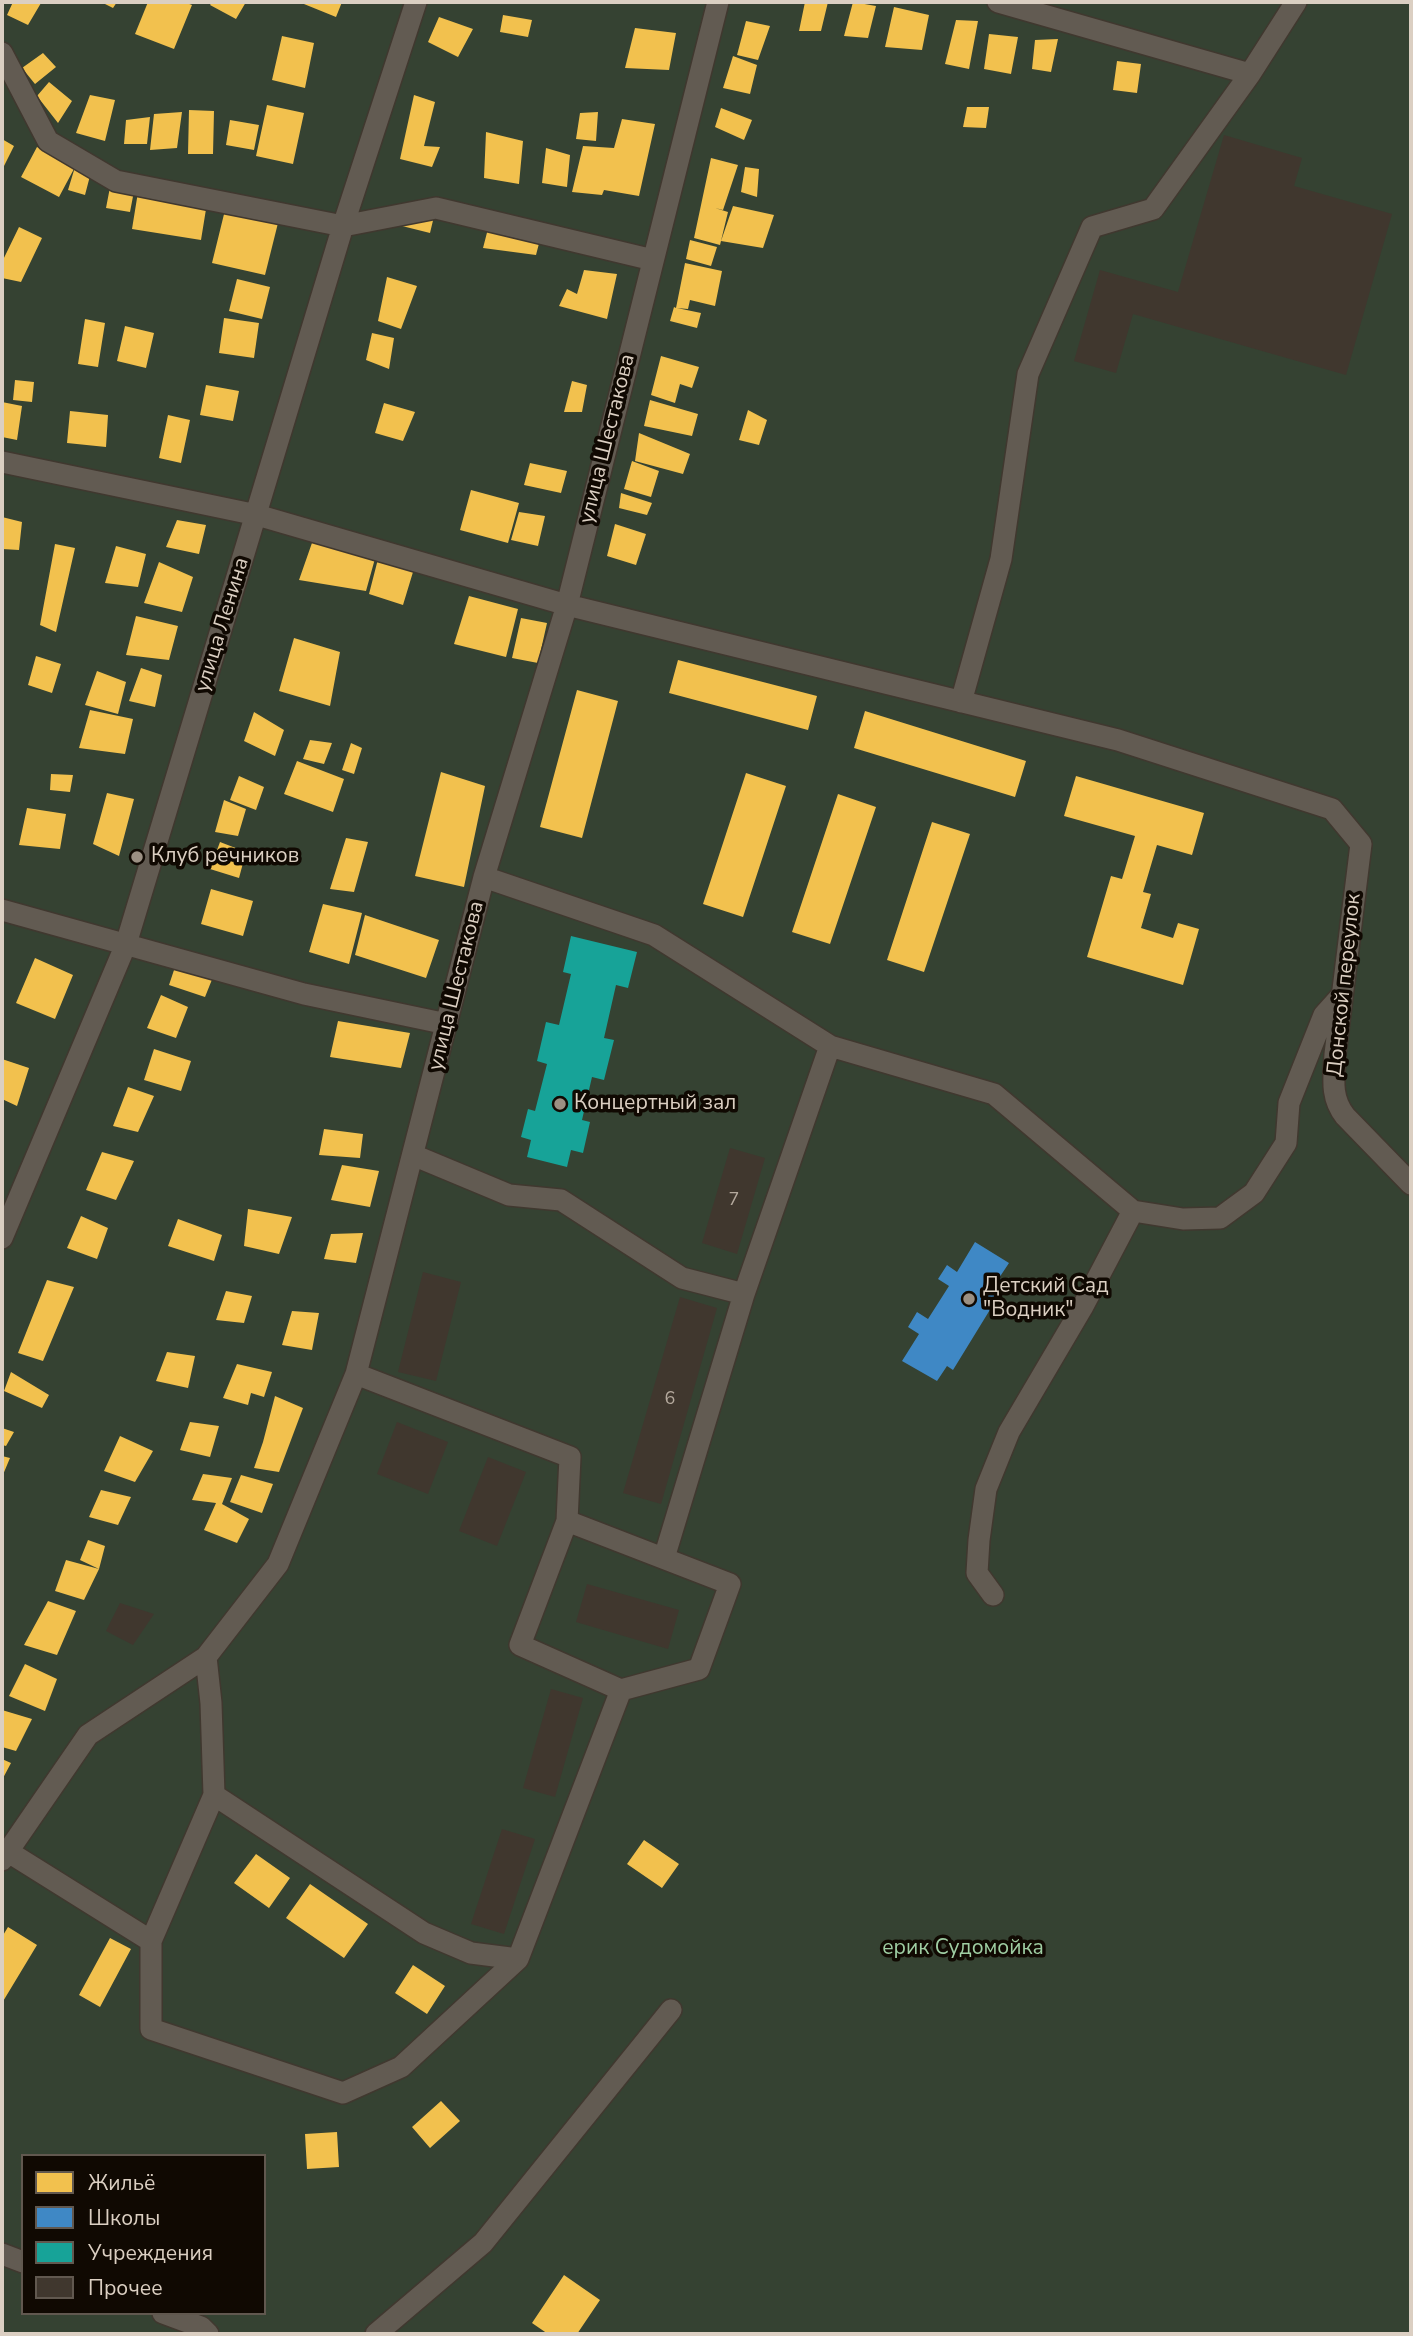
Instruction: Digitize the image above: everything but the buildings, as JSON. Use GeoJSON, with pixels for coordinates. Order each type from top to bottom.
{"type":"FeatureCollection","features":[{"type":"Feature","properties":{"kind":"street","name":"улица Ленина"},"geometry":{"type":"LineString","coordinates":[[2,1238],[126,944],[343,226],[416,2]]}},
{"type":"Feature","properties":{"kind":"street","name":"улица Шестакова"},"geometry":{"type":"LineString","coordinates":[[4,1856],[88,1735],[206,1657],[278,1564],[356,1374],[484,877],[566,605],[718,2]]}},
{"type":"Feature","properties":{"kind":"street"},"geometry":{"type":"LineString","coordinates":[[1001,2],[1250,74]]}},
{"type":"Feature","properties":{"kind":"street"},"geometry":{"type":"LineString","coordinates":[[2,462],[257,515],[566,605],[961,702],[1001,559],[1028,374],[1092,227],[1153,209],[1250,74],[1296,2]]}},
{"type":"Feature","properties":{"kind":"street"},"geometry":{"type":"LineString","coordinates":[[2,53],[48,141],[116,181],[343,226],[436,208],[653,260]]}},
{"type":"Feature","properties":{"kind":"street","name":"Донской переулок"},"geometry":{"type":"LineString","coordinates":[[961,702],[1118,740],[1332,809],[1361,844],[1333,1089],[1337,1106],[1411,1184]]}},
{"type":"Feature","properties":{"kind":"street"},"geometry":{"type":"LineString","coordinates":[[484,877],[654,935],[830,1046],[994,1094],[1133,1211],[1184,1219],[1220,1218],[1254,1193],[1286,1143],[1289,1104],[1324,1015],[1342,995]]}},
{"type":"Feature","properties":{"kind":"street"},"geometry":{"type":"LineString","coordinates":[[2,910],[304,994],[447,1024]]}},
{"type":"Feature","properties":{"kind":"street"},"geometry":{"type":"LineString","coordinates":[[664,1558],[744,1293],[830,1046]]}},
{"type":"Feature","properties":{"kind":"street"},"geometry":{"type":"LineString","coordinates":[[413,1155],[509,1195],[561,1200],[682,1278],[744,1293]]}},
{"type":"Feature","properties":{"kind":"street"},"geometry":{"type":"LineString","coordinates":[[993,1595],[977,1573],[986,1489],[1009,1432],[1082,1308],[1133,1211]]}},
{"type":"Feature","properties":{"kind":"street"},"geometry":{"type":"LineString","coordinates":[[356,1374],[569,1457],[567,1521],[520,1645],[621,1690],[699,1669],[730,1584],[567,1521]]}},
{"type":"Feature","properties":{"kind":"street"},"geometry":{"type":"LineString","coordinates":[[206,1657],[211,1703],[214,1795],[151,1941],[151,2029],[343,2093],[401,2067],[518,1959],[621,1690]]}},
{"type":"Feature","properties":{"kind":"street"},"geometry":{"type":"LineString","coordinates":[[214,1795],[424,1933],[471,1953],[518,1959]]}},
{"type":"Feature","properties":{"kind":"street"},"geometry":{"type":"LineString","coordinates":[[4,1856],[151,1941]]}},
{"type":"Feature","properties":{"kind":"street"},"geometry":{"type":"LineString","coordinates":[[376,2334],[484,2243],[671,2010]]}},
{"type":"Feature","properties":{"kind":"street"},"geometry":{"type":"LineString","coordinates":[[2,2254],[21,2261]]}},
{"type":"Feature","properties":{"kind":"street"},"geometry":{"type":"LineString","coordinates":[[168,2315],[201,2327],[208,2334]]}},
{"type":"Feature","properties":{"kind":"green space","name":"ерик Судомойка"},"geometry":{"type":"Polygon","coordinates":[[[2,2],[1411,2],[1411,2334],[2,2334],[2,2]]]}},
{"type":"Feature","properties":{"kind":"place","name":"Клуб речников"},"geometry":{"type":"Point","coordinates":[137,857]}},
{"type":"Feature","properties":{"kind":"place","name":"Концертный зал"},"geometry":{"type":"Point","coordinates":[560,1104]}},
{"type":"Feature","properties":{"kind":"place","name":"Детский Сад \"Водник\""},"geometry":{"type":"Point","coordinates":[969,1299]}}]}
